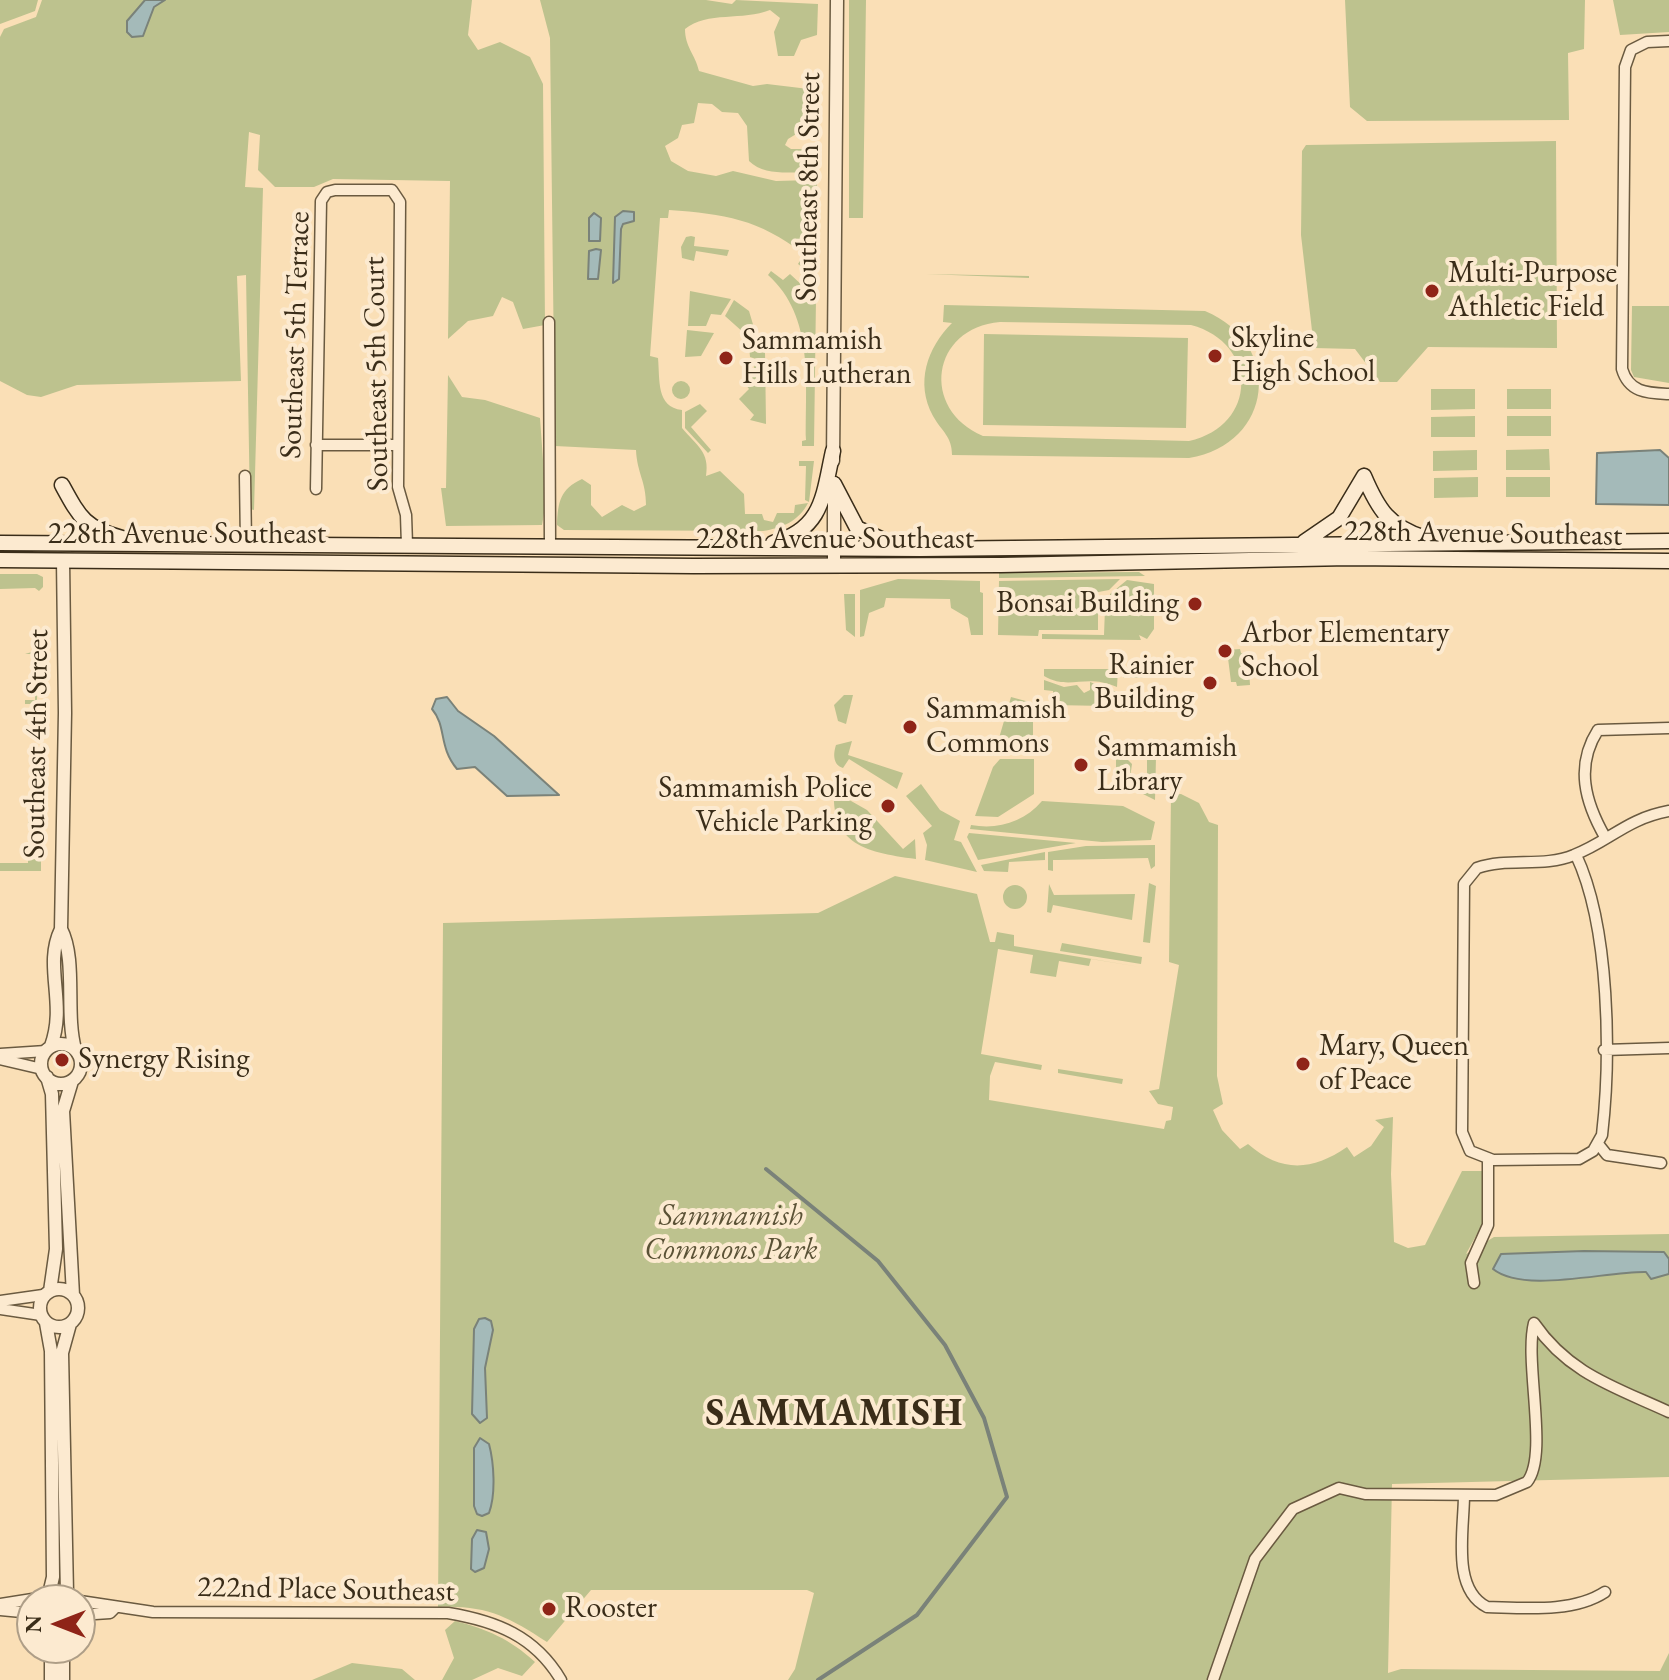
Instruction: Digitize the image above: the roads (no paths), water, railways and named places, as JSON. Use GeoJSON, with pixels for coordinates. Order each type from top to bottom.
{"type":"FeatureCollection","features":[{"type":"Feature","properties":{"kind":"main road"},"geometry":{"type":"LineString","coordinates":[[754,548],[789,538],[810,523],[822,498],[833,451]]}},
{"type":"Feature","properties":{"kind":"main road"},"geometry":{"type":"LineString","coordinates":[[1304,542],[1339,518],[1364,476],[1377,506],[1389,521],[1406,532],[1438,542]]}},
{"type":"Feature","properties":{"kind":"main road"},"geometry":{"type":"LineString","coordinates":[[834,484],[851,521],[861,531],[882,542],[920,549]]}},
{"type":"Feature","properties":{"kind":"main road"},"geometry":{"type":"LineString","coordinates":[[62,485],[84,522],[98,532],[166,543]]}},
{"type":"Feature","properties":{"kind":"main road","name":"228th Avenue Southeast"},"geometry":{"type":"LineString","coordinates":[[0,543],[920,549],[1304,542],[1669,541]]}},
{"type":"Feature","properties":{"kind":"main road"},"geometry":{"type":"LineString","coordinates":[[1617,542],[1640,551],[1669,550]]}},
{"type":"Feature","properties":{"kind":"main road","name":"228th Avenue Southeast"},"geometry":{"type":"LineString","coordinates":[[0,560],[834,566],[1336,558],[1669,561]]}},
{"type":"Feature","properties":{"kind":"street","name":"Southeast 8th Street"},"geometry":{"type":"LineString","coordinates":[[834,566],[837,0]]}},
{"type":"Feature","properties":{"kind":"street"},"geometry":{"type":"LineString","coordinates":[[1669,41],[1647,42],[1631,50],[1625,67],[1622,369],[1630,385],[1646,393],[1669,394]]}},
{"type":"Feature","properties":{"kind":"street","name":"Southeast 5th Court"},"geometry":{"type":"LineString","coordinates":[[335,190],[392,190],[400,202],[398,494],[406,515],[407,545]]}},
{"type":"Feature","properties":{"kind":"street","name":"Southeast 5th Terrace"},"geometry":{"type":"LineString","coordinates":[[316,489],[319,209],[327,192],[335,190]]}},
{"type":"Feature","properties":{"kind":"street"},"geometry":{"type":"LineString","coordinates":[[549,322],[550,546]]}},
{"type":"Feature","properties":{"kind":"street"},"geometry":{"type":"LineString","coordinates":[[316,445],[398,445]]}},
{"type":"Feature","properties":{"kind":"street"},"geometry":{"type":"LineString","coordinates":[[245,476],[246,544]]}},
{"type":"Feature","properties":{"kind":"street","name":"Southeast 4th Street"},"geometry":{"type":"LineString","coordinates":[[48,1049],[60,1011],[54,973],[55,942],[61,929],[65,713],[63,560]]}},
{"type":"Feature","properties":{"kind":"street"},"geometry":{"type":"LineString","coordinates":[[1605,837],[1589,809],[1586,750],[1598,730],[1669,728]]}},
{"type":"Feature","properties":{"kind":"street"},"geometry":{"type":"LineString","coordinates":[[1576,855],[1589,887],[1601,957],[1603,1126],[1596,1148],[1573,1160],[1488,1159],[1470,1151],[1462,1132],[1463,893],[1469,875],[1485,865],[1543,864],[1576,855],[1639,819],[1669,811]]}},
{"type":"Feature","properties":{"kind":"street","name":"Southeast 4th Street"},"geometry":{"type":"LineString","coordinates":[[61,929],[67,942],[69,1009],[75,1049]]}},
{"type":"Feature","properties":{"kind":"street"},"geometry":{"type":"LineString","coordinates":[[0,1056],[64,1044],[75,1049],[81,1063],[63,1111],[73,1295],[77,1313],[70,1324],[62,1353],[73,1584]]}},
{"type":"Feature","properties":{"kind":"street"},"geometry":{"type":"LineString","coordinates":[[1604,1050],[1669,1048]]}},
{"type":"Feature","properties":{"kind":"street"},"geometry":{"type":"LineString","coordinates":[[48,1049],[44,1073],[52,1094],[56,1249],[47,1293],[39,1306],[51,1351],[53,1577],[51,1584]]}},
{"type":"Feature","properties":{"kind":"street"},"geometry":{"type":"LineString","coordinates":[[0,1056],[44,1073],[60,1084],[72,1081]]}},
{"type":"Feature","properties":{"kind":"street"},"geometry":{"type":"LineString","coordinates":[[1596,1148],[1607,1155],[1661,1163]]}},
{"type":"Feature","properties":{"kind":"street"},"geometry":{"type":"LineString","coordinates":[[1474,1283],[1471,1263],[1488,1225],[1488,1159]]}},
{"type":"Feature","properties":{"kind":"street"},"geometry":{"type":"LineString","coordinates":[[0,1301],[62,1289],[73,1295]]}},
{"type":"Feature","properties":{"kind":"street"},"geometry":{"type":"LineString","coordinates":[[0,1309],[43,1319],[58,1328],[70,1324]]}},
{"type":"Feature","properties":{"kind":"street"},"geometry":{"type":"LineString","coordinates":[[1213,1680],[1255,1559],[1293,1509],[1339,1488],[1365,1494],[1496,1495],[1527,1482],[1537,1456],[1531,1361],[1534,1323],[1553,1349],[1573,1367],[1669,1412]]}},
{"type":"Feature","properties":{"kind":"street"},"geometry":{"type":"LineString","coordinates":[[1464,1495],[1464,1581],[1473,1598],[1487,1607],[1560,1606],[1587,1604],[1605,1592]]}},
{"type":"Feature","properties":{"kind":"street","name":"222nd Place Southeast"},"geometry":{"type":"LineString","coordinates":[[96,1602],[114,1609],[153,1612],[448,1613],[476,1618],[524,1638],[550,1662],[561,1680]]}},
{"type":"Feature","properties":{"kind":"street","name":"222nd Place Southeast"},"geometry":{"type":"LineString","coordinates":[[96,1614],[110,1613],[114,1609]]}},
{"type":"Feature","properties":{"kind":"waterway"},"geometry":{"type":"LineString","coordinates":[[766,1169],[878,1261],[945,1345],[984,1418],[1007,1497],[917,1615],[818,1680]]}},
{"type":"Feature","properties":{"kind":"place","name":"Multi-Purpose Athletic Field"},"geometry":{"type":"Point","coordinates":[1432,291]}},
{"type":"Feature","properties":{"kind":"place","name":"Skyline High School"},"geometry":{"type":"Point","coordinates":[1215,356]}},
{"type":"Feature","properties":{"kind":"place","name":"Sammamish Hills Lutheran"},"geometry":{"type":"Point","coordinates":[726,358]}},
{"type":"Feature","properties":{"kind":"place","name":"Bonsai Building"},"geometry":{"type":"Point","coordinates":[1195,604]}},
{"type":"Feature","properties":{"kind":"place","name":"Arbor Elementary School"},"geometry":{"type":"Point","coordinates":[1225,651]}},
{"type":"Feature","properties":{"kind":"place","name":"Rainier Building"},"geometry":{"type":"Point","coordinates":[1210,683]}},
{"type":"Feature","properties":{"kind":"place","name":"Sammamish Commons"},"geometry":{"type":"Point","coordinates":[910,727]}},
{"type":"Feature","properties":{"kind":"place","name":"Sammamish Library"},"geometry":{"type":"Point","coordinates":[1081,765]}},
{"type":"Feature","properties":{"kind":"place","name":"Sammamish Police Vehicle Parking"},"geometry":{"type":"Point","coordinates":[888,806]}},
{"type":"Feature","properties":{"kind":"place","name":"Synergy Rising"},"geometry":{"type":"Point","coordinates":[62,1060]}},
{"type":"Feature","properties":{"kind":"place","name":"Mary, Queen of Peace"},"geometry":{"type":"Point","coordinates":[1303,1064]}},
{"type":"Feature","properties":{"kind":"place","name":"Rooster"},"geometry":{"type":"Point","coordinates":[549,1609]}},
{"type":"Feature","properties":{"kind":"district","name":"SAMMAMISH"},"geometry":{"type":"Point","coordinates":[835,1415]}},
{"type":"Feature","properties":{"kind":"park label","name":"Sammamish Commons Park"},"geometry":{"type":"Point","coordinates":[731,1234]}}]}
